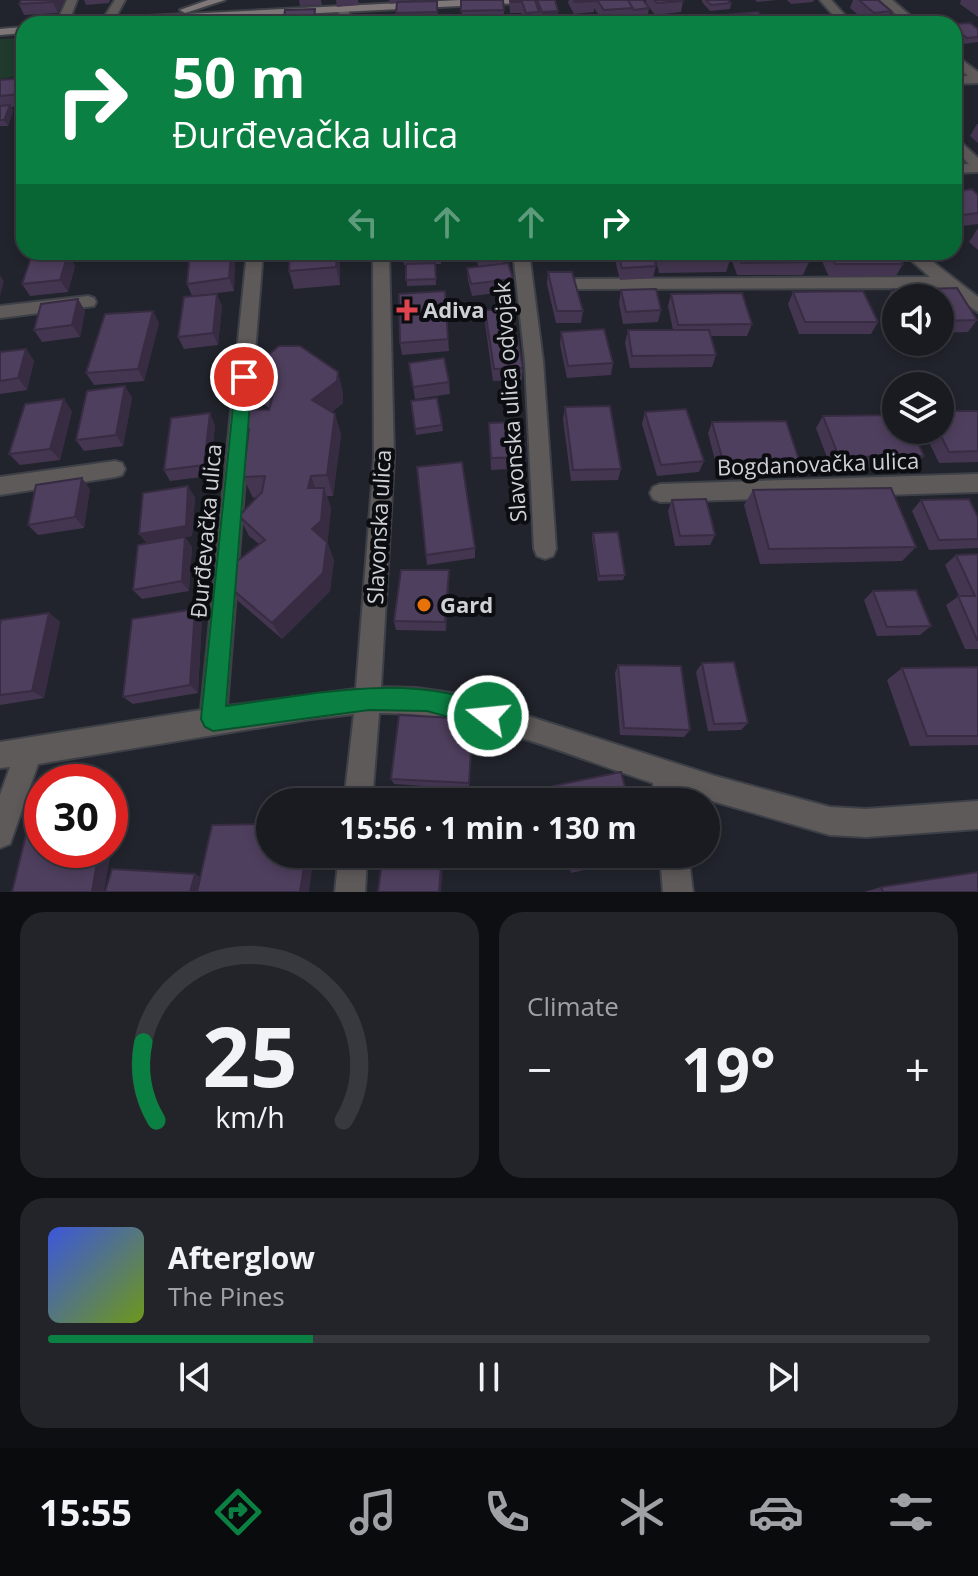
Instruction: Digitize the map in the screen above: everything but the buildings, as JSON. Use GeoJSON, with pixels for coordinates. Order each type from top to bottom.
{"type":"FeatureCollection","features":[{"type":"Feature","properties":{"kind":"street"},"geometry":{"type":"LineString","coordinates":[[157,16],[220,0]]}},
{"type":"Feature","properties":{"kind":"street"},"geometry":{"type":"LineString","coordinates":[[296,16],[343,10],[518,0]]}},
{"type":"Feature","properties":{"kind":"street"},"geometry":{"type":"LineString","coordinates":[[825,0],[840,16]]}},
{"type":"Feature","properties":{"kind":"street"},"geometry":{"type":"LineString","coordinates":[[885,0],[904,16]]}},
{"type":"Feature","properties":{"kind":"street"},"geometry":{"type":"LineString","coordinates":[[233,2],[236,11],[253,16]]}},
{"type":"Feature","properties":{"kind":"street"},"geometry":{"type":"LineString","coordinates":[[343,10],[345,16]]}},
{"type":"Feature","properties":{"kind":"street"},"geometry":{"type":"LineString","coordinates":[[231,16],[247,15]]}},
{"type":"Feature","properties":{"kind":"street"},"geometry":{"type":"LineString","coordinates":[[962,65],[978,78]]}},
{"type":"Feature","properties":{"kind":"street"},"geometry":{"type":"LineString","coordinates":[[962,149],[978,167]]}},
{"type":"Feature","properties":{"kind":"street","name":"Đurđevačka ulica"},"geometry":{"type":"LineString","coordinates":[[213,719],[254,260]]}},
{"type":"Feature","properties":{"kind":"street","name":"Slavonska ulica"},"geometry":{"type":"LineString","coordinates":[[359,788],[369,698],[386,401],[381,260]]}},
{"type":"Feature","properties":{"kind":"street","name":"Slavonska ulica odvojak"},"geometry":{"type":"LineString","coordinates":[[522,260],[534,361],[545,549]]}},
{"type":"Feature","properties":{"kind":"street"},"geometry":{"type":"LineString","coordinates":[[921,260],[978,306]]}},
{"type":"Feature","properties":{"kind":"street"},"geometry":{"type":"LineString","coordinates":[[576,284],[951,282]]}},
{"type":"Feature","properties":{"kind":"street"},"geometry":{"type":"LineString","coordinates":[[0,312],[88,302]]}},
{"type":"Feature","properties":{"kind":"street"},"geometry":{"type":"LineString","coordinates":[[0,486],[115,469]]}},
{"type":"Feature","properties":{"kind":"street","name":"Bogdanovačka ulica"},"geometry":{"type":"LineString","coordinates":[[660,493],[978,483]]}},
{"type":"Feature","properties":{"kind":"street"},"geometry":{"type":"LineString","coordinates":[[955,484],[970,511]]}},
{"type":"Feature","properties":{"kind":"street"},"geometry":{"type":"LineString","coordinates":[[0,755],[213,719],[369,698],[427,700],[459,707],[715,790],[830,821],[866,823],[978,815]]}},
{"type":"Feature","properties":{"kind":"street"},"geometry":{"type":"LineString","coordinates":[[0,834],[29,752]]}},
{"type":"Feature","properties":{"kind":"street"},"geometry":{"type":"LineString","coordinates":[[665,773],[667,788]]}},
{"type":"Feature","properties":{"kind":"street"},"geometry":{"type":"LineString","coordinates":[[350,892],[352,868]]}},
{"type":"Feature","properties":{"kind":"street"},"geometry":{"type":"LineString","coordinates":[[675,868],[678,892]]}},
{"type":"Feature","properties":{"kind":"green space"},"geometry":{"type":"Polygon","coordinates":[[[16,38],[16,76],[0,79],[0,39],[16,38]]]}},
{"type":"Feature","properties":{"kind":"place","name":"Adiva"},"geometry":{"type":"Point","coordinates":[407,310]}},
{"type":"Feature","properties":{"kind":"place","name":"Gard"},"geometry":{"type":"Point","coordinates":[424,605]}},
{"type":"Feature","properties":{"kind":"route"},"geometry":{"type":"LineString","coordinates":[[244,377],[213,719],[369,698],[427,700],[488,716]]}}]}
